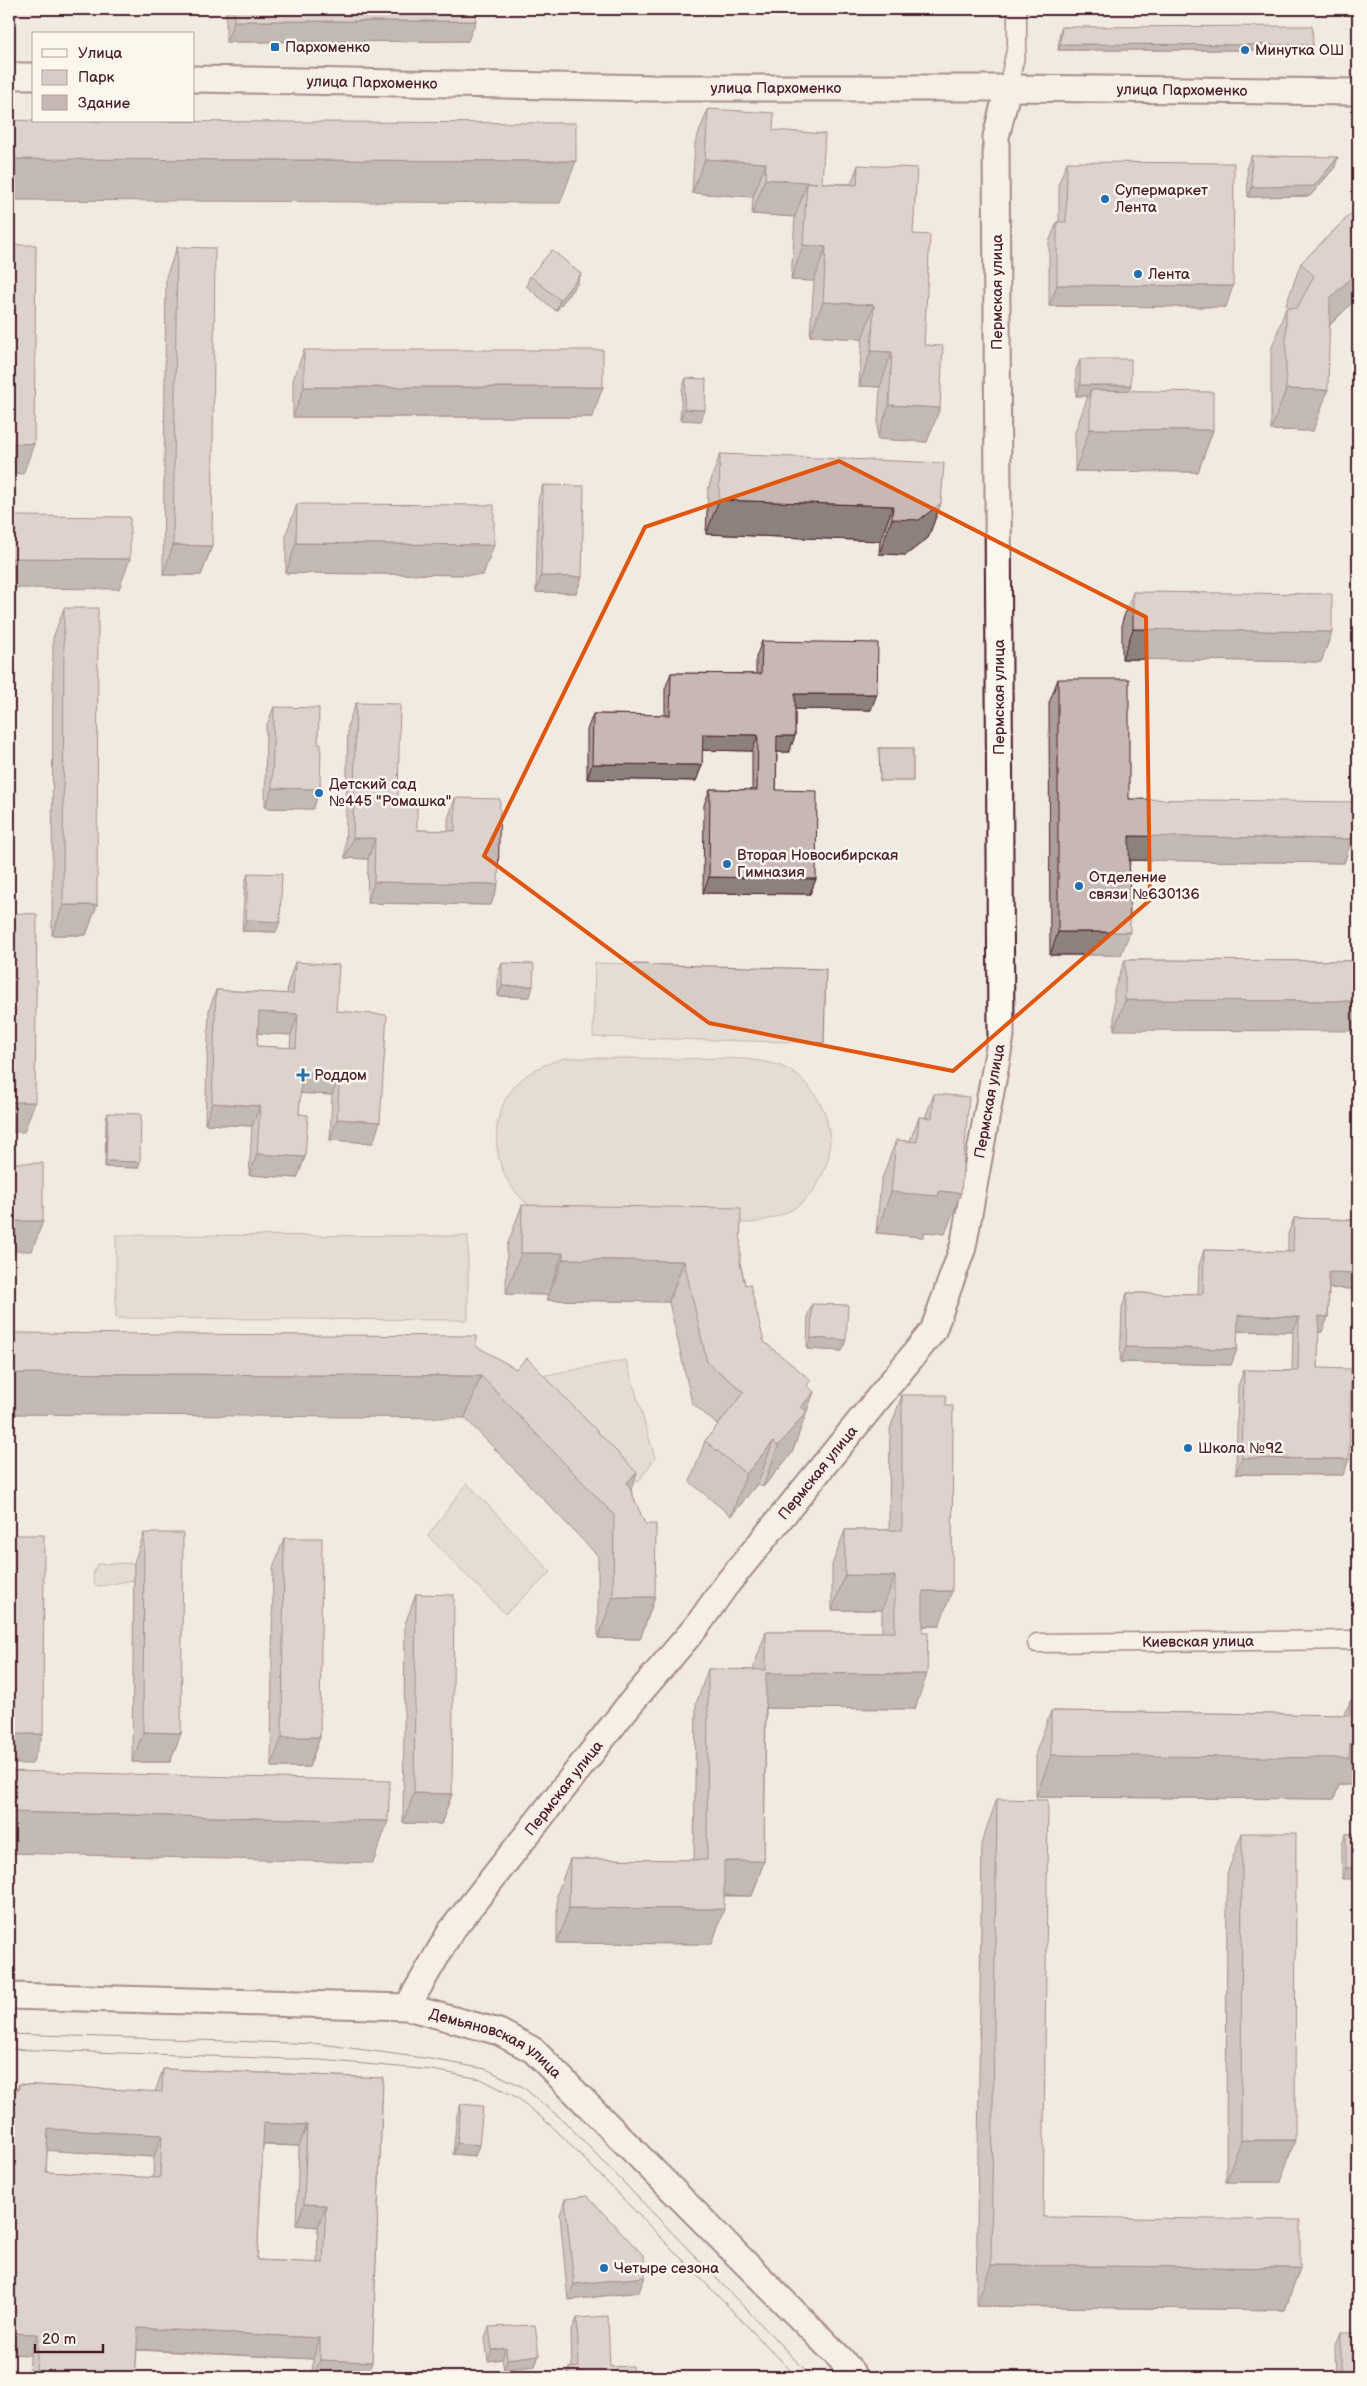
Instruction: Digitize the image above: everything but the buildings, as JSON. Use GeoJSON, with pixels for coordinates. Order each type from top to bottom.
{"type":"FeatureCollection","features":[{"type":"Feature","properties":{"kind":"street","name":"Пермская улица"},"geometry":{"type":"LineString","coordinates":[[406,2007],[451,1931],[629,1705],[697,1626],[726,1585],[934,1331],[962,1247],[1001,1036],[996,137],[1017,46],[1016,9]]}},
{"type":"Feature","properties":{"kind":"street"},"geometry":{"type":"LineString","coordinates":[[9,76],[32,76]]}},
{"type":"Feature","properties":{"kind":"street","name":"улица Пархоменко"},"geometry":{"type":"LineString","coordinates":[[195,79],[651,88],[1008,88],[1358,92]]}},
{"type":"Feature","properties":{"kind":"street","name":"Киевская улица"},"geometry":{"type":"LineString","coordinates":[[1037,1643],[1358,1640]]}},
{"type":"Feature","properties":{"kind":"street","name":"Демьяновская улица"},"geometry":{"type":"LineString","coordinates":[[9,1996],[406,2007],[499,2032],[533,2050],[841,2359],[855,2377]]}},
{"type":"Feature","properties":{"kind":"highlighted area"},"geometry":{"type":"Polygon","coordinates":[[[839,461],[1146,617],[1150,900],[953,1071],[709,1023],[484,856],[645,527],[839,461]]]}},
{"type":"Feature","properties":{"kind":"green space"},"geometry":{"type":"Polygon","coordinates":[[[879,748],[913,748],[913,781],[880,781],[879,748]]]}},
{"type":"Feature","properties":{"kind":"green space"},"geometry":{"type":"Polygon","coordinates":[[[595,963],[826,969],[824,1043],[593,1037],[595,963]]]}},
{"type":"Feature","properties":{"kind":"green space"},"geometry":{"type":"Polygon","coordinates":[[[565,1058],[734,1058],[777,1065],[789,1070],[801,1079],[812,1090],[820,1103],[826,1117],[829,1135],[830,1147],[826,1165],[814,1189],[807,1198],[789,1211],[753,1223],[581,1220],[554,1217],[534,1208],[518,1195],[506,1178],[499,1158],[496,1137],[499,1116],[507,1097],[521,1080],[536,1069],[565,1058]]]}},
{"type":"Feature","properties":{"kind":"green space"},"geometry":{"type":"Polygon","coordinates":[[[116,1235],[468,1236],[468,1320],[116,1318],[116,1235]]]}},
{"type":"Feature","properties":{"kind":"green space"},"geometry":{"type":"Polygon","coordinates":[[[626,1360],[655,1458],[638,1482],[530,1378],[626,1360]]]}},
{"type":"Feature","properties":{"kind":"green space"},"geometry":{"type":"Polygon","coordinates":[[[467,1483],[551,1572],[505,1614],[428,1536],[467,1483]]]}},
{"type":"Feature","properties":{"kind":"green space"},"geometry":{"type":"Polygon","coordinates":[[[134,1563],[134,1580],[96,1586],[93,1575],[98,1564],[134,1563]]]}},
{"type":"Feature","properties":{"kind":"tram line"},"geometry":{"type":"LineString","coordinates":[[9,2034],[321,2044],[431,2059],[486,2069],[523,2087],[564,2121],[812,2377]]}},
{"type":"Feature","properties":{"kind":"tram line"},"geometry":{"type":"LineString","coordinates":[[9,2049],[320,2060],[432,2070],[481,2079],[518,2098],[556,2130],[797,2377]]}},
{"type":"Feature","properties":{"kind":"place","name":"Пархоменко"},"geometry":{"type":"Point","coordinates":[275,47]}},
{"type":"Feature","properties":{"kind":"place","name":"Минутка ОШ"},"geometry":{"type":"Point","coordinates":[1245,50]}},
{"type":"Feature","properties":{"kind":"place","name":"Супермаркет Лента"},"geometry":{"type":"Point","coordinates":[1105,199]}},
{"type":"Feature","properties":{"kind":"place","name":"Лента"},"geometry":{"type":"Point","coordinates":[1138,274]}},
{"type":"Feature","properties":{"kind":"place","name":"Детский сад №445 \"Ромашка\""},"geometry":{"type":"Point","coordinates":[319,793]}},
{"type":"Feature","properties":{"kind":"place","name":"Вторая Новосибирская Гимназия"},"geometry":{"type":"Point","coordinates":[727,864]}},
{"type":"Feature","properties":{"kind":"place","name":"Отделение связи №630136"},"geometry":{"type":"Point","coordinates":[1079,886]}},
{"type":"Feature","properties":{"kind":"place","name":"Роддом"},"geometry":{"type":"Point","coordinates":[303,1075]}},
{"type":"Feature","properties":{"kind":"place","name":"Школа №92"},"geometry":{"type":"Point","coordinates":[1188,1448]}},
{"type":"Feature","properties":{"kind":"place","name":"Четыре сезона"},"geometry":{"type":"Point","coordinates":[604,2268]}}]}
